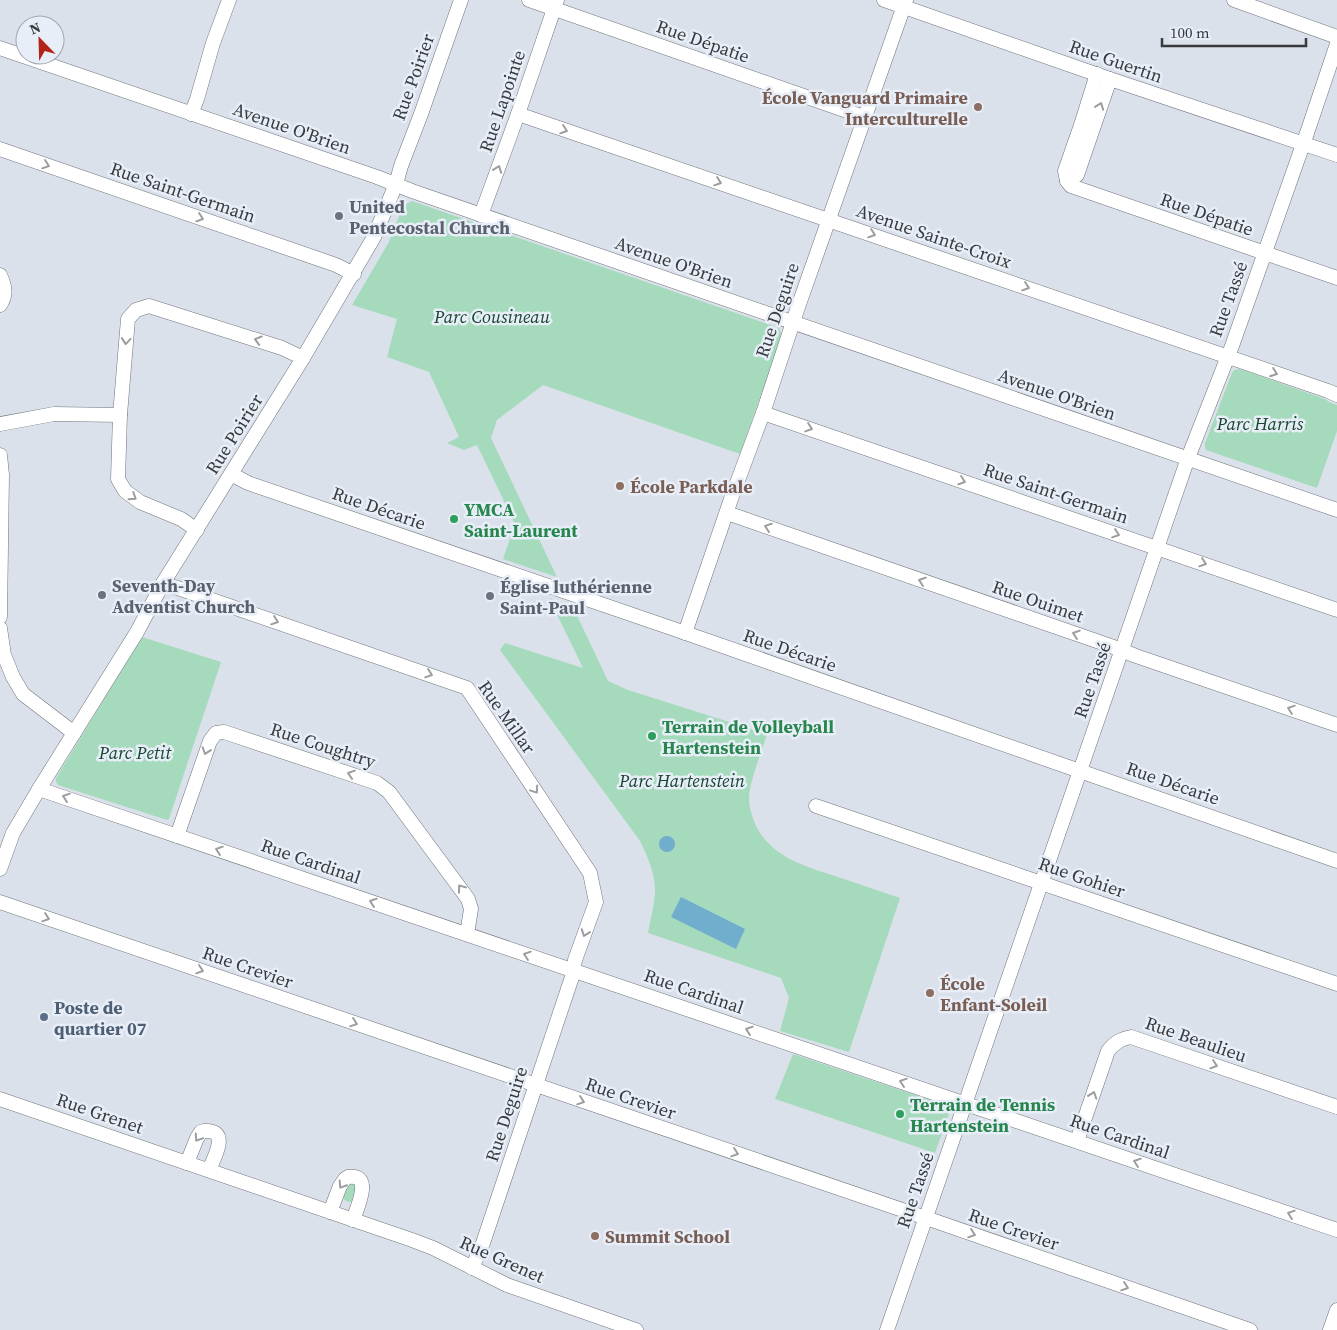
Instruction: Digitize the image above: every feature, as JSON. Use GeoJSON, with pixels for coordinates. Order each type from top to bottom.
{"type":"FeatureCollection","features":[{"type":"Feature","properties":{"kind":"street"},"geometry":{"type":"LineString","coordinates":[[191,114],[213,43],[229,0]]}},
{"type":"Feature","properties":{"kind":"street","name":"Rue Poirier"},"geometry":{"type":"LineString","coordinates":[[0,869],[4,845],[137,632],[163,583],[303,358],[354,274],[378,229],[396,184],[461,0]]}},
{"type":"Feature","properties":{"kind":"street","name":"Rue Dépatie"},"geometry":{"type":"LineString","coordinates":[[528,0],[555,4],[864,117]]}},
{"type":"Feature","properties":{"kind":"street","name":"Rue Guertin"},"geometry":{"type":"LineString","coordinates":[[884,0],[905,3],[1110,79],[1337,155]]}},
{"type":"Feature","properties":{"kind":"street"},"geometry":{"type":"LineString","coordinates":[[1234,0],[1337,37]]}},
{"type":"Feature","properties":{"kind":"street","name":"Rue Deguire"},"geometry":{"type":"LineString","coordinates":[[686,633],[763,412],[792,322],[905,3]]}},
{"type":"Feature","properties":{"kind":"street","name":"Rue Lapointe"},"geometry":{"type":"LineString","coordinates":[[481,215],[555,4]]}},
{"type":"Feature","properties":{"kind":"street","name":"Rue Tassé"},"geometry":{"type":"LineString","coordinates":[[887,1330],[1188,458],[1228,357],[1337,44]]}},
{"type":"Feature","properties":{"kind":"street","name":"Avenue O'Brien"},"geometry":{"type":"LineString","coordinates":[[0,48],[1337,510]]}},
{"type":"Feature","properties":{"kind":"street","name":"Rue Dépatie"},"geometry":{"type":"LineString","coordinates":[[1086,127],[1097,74]]}},
{"type":"Feature","properties":{"kind":"street","name":"Rue Dépatie"},"geometry":{"type":"LineString","coordinates":[[1110,79],[1065,171],[1067,181],[1071,186],[1337,278]]}},
{"type":"Feature","properties":{"kind":"street","name":"Avenue Sainte-Croix"},"geometry":{"type":"LineString","coordinates":[[518,114],[1337,395]]}},
{"type":"Feature","properties":{"kind":"street","name":"Rue Saint-Germain"},"geometry":{"type":"LineString","coordinates":[[0,149],[336,265],[354,274]]}},
{"type":"Feature","properties":{"kind":"street"},"geometry":{"type":"LineString","coordinates":[[0,275],[5,286],[4,299],[0,305]]}},
{"type":"Feature","properties":{"kind":"street"},"geometry":{"type":"LineString","coordinates":[[197,530],[181,519],[140,502],[124,491],[118,479],[120,415],[128,319],[136,310],[149,306],[282,348],[303,358]]}},
{"type":"Feature","properties":{"kind":"street","name":"Rue Saint-Germain"},"geometry":{"type":"LineString","coordinates":[[763,412],[1337,610]]}},
{"type":"Feature","properties":{"kind":"street"},"geometry":{"type":"LineString","coordinates":[[0,424],[54,414],[120,415]]}},
{"type":"Feature","properties":{"kind":"street"},"geometry":{"type":"LineString","coordinates":[[0,455],[2,475],[0,617]]}},
{"type":"Feature","properties":{"kind":"street","name":"Rue Décarie"},"geometry":{"type":"LineString","coordinates":[[231,474],[257,486],[686,633],[1337,861]]}},
{"type":"Feature","properties":{"kind":"street","name":"Rue Ouimet"},"geometry":{"type":"LineString","coordinates":[[727,513],[1337,726]]}},
{"type":"Feature","properties":{"kind":"street","name":"Rue Millar"},"geometry":{"type":"LineString","coordinates":[[163,583],[467,688],[590,873],[596,902],[575,960],[573,971]]}},
{"type":"Feature","properties":{"kind":"street"},"geometry":{"type":"LineString","coordinates":[[0,628],[2,656],[23,694],[74,733]]}},
{"type":"Feature","properties":{"kind":"street","name":"Rue Coughtry"},"geometry":{"type":"LineString","coordinates":[[177,836],[210,741],[216,733],[224,732],[377,783],[389,792],[468,899],[471,909],[466,934]]}},
{"type":"Feature","properties":{"kind":"street","name":"Rue Cardinal"},"geometry":{"type":"LineString","coordinates":[[39,789],[1337,1230]]}},
{"type":"Feature","properties":{"kind":"street","name":"Rue Gohier"},"geometry":{"type":"LineString","coordinates":[[816,806],[1337,984]]}},
{"type":"Feature","properties":{"kind":"street","name":"Rue Crevier"},"geometry":{"type":"LineString","coordinates":[[0,902],[1250,1330]]}},
{"type":"Feature","properties":{"kind":"street","name":"Rue Deguire"},"geometry":{"type":"LineString","coordinates":[[472,1268],[483,1243],[573,971]]}},
{"type":"Feature","properties":{"kind":"street","name":"Rue Beaulieu"},"geometry":{"type":"LineString","coordinates":[[1077,1141],[1108,1051],[1122,1038],[1131,1036],[1337,1107]]}},
{"type":"Feature","properties":{"kind":"street","name":"Rue Grenet"},"geometry":{"type":"LineString","coordinates":[[0,1099],[423,1244],[507,1285],[636,1330]]}},
{"type":"Feature","properties":{"kind":"street"},"geometry":{"type":"LineString","coordinates":[[188,1163],[199,1135],[204,1130],[212,1131],[218,1136],[219,1141],[209,1170]]}},
{"type":"Feature","properties":{"kind":"street"},"geometry":{"type":"LineString","coordinates":[[330,1212],[342,1182],[348,1177],[355,1177],[361,1181],[363,1188],[353,1220]]}},
{"type":"Feature","properties":{"kind":"street"},"geometry":{"type":"LineString","coordinates":[[1330,1330],[1337,1310]]}},
{"type":"Feature","properties":{"kind":"green space","name":"Parc Cousineau"},"geometry":{"type":"Polygon","coordinates":[[[412,201],[779,328],[782,335],[740,454],[543,385],[497,420],[491,438],[557,577],[503,559],[515,524],[477,445],[464,450],[447,443],[459,437],[429,372],[387,357],[397,319],[352,305],[389,242],[403,206],[412,201]]]}},
{"type":"Feature","properties":{"kind":"green space","name":"Parc Harris"},"geometry":{"type":"Polygon","coordinates":[[[1240,369],[1337,405],[1337,431],[1317,488],[1206,450],[1205,443],[1232,373],[1234,370],[1240,369]]]}},
{"type":"Feature","properties":{"kind":"green space","name":"Parc Hartenstein"},"geometry":{"type":"Polygon","coordinates":[[[549,598],[573,607],[608,681],[628,690],[767,734],[756,766],[749,801],[756,826],[771,846],[791,860],[803,865],[900,898],[849,1052],[780,1031],[789,998],[781,978],[648,933],[654,904],[655,887],[651,867],[640,841],[500,650],[505,643],[583,668],[549,598]]]}},
{"type":"Feature","properties":{"kind":"green space","name":"Parc Petit"},"geometry":{"type":"Polygon","coordinates":[[[142,637],[221,662],[169,819],[167,820],[58,785],[56,782],[56,778],[142,637]]]}},
{"type":"Feature","properties":{"kind":"green space"},"geometry":{"type":"Polygon","coordinates":[[[793,1054],[948,1107],[950,1111],[935,1153],[775,1099],[793,1054]]]}},
{"type":"Feature","properties":{"kind":"green space"},"geometry":{"type":"Polygon","coordinates":[[[346,1183],[358,1183],[353,1201],[350,1202],[343,1198],[346,1183]]]}},
{"type":"Feature","properties":{"kind":"water"},"geometry":{"type":"Polygon","coordinates":[[[667,836],[675,844],[667,852],[659,844],[667,836]]]}},
{"type":"Feature","properties":{"kind":"water"},"geometry":{"type":"Polygon","coordinates":[[[681,897],[745,929],[736,949],[671,917],[681,897]]]}},
{"type":"Feature","properties":{"kind":"place","name":"École Vanguard Primaire Interculturelle"},"geometry":{"type":"Point","coordinates":[978,107]}},
{"type":"Feature","properties":{"kind":"place","name":"United Pentecostal Church"},"geometry":{"type":"Point","coordinates":[339,216]}},
{"type":"Feature","properties":{"kind":"place","name":"École Parkdale"},"geometry":{"type":"Point","coordinates":[620,486]}},
{"type":"Feature","properties":{"kind":"place","name":"YMCA Saint-Laurent"},"geometry":{"type":"Point","coordinates":[454,519]}},
{"type":"Feature","properties":{"kind":"place","name":"Seventh-Day Adventist Church"},"geometry":{"type":"Point","coordinates":[102,595]}},
{"type":"Feature","properties":{"kind":"place","name":"Église luthérienne Saint-Paul"},"geometry":{"type":"Point","coordinates":[490,596]}},
{"type":"Feature","properties":{"kind":"place","name":"Terrain de Volleyball Hartenstein"},"geometry":{"type":"Point","coordinates":[652,736]}},
{"type":"Feature","properties":{"kind":"place","name":"École Enfant-Soleil"},"geometry":{"type":"Point","coordinates":[930,993]}},
{"type":"Feature","properties":{"kind":"place","name":"Poste de quartier 07"},"geometry":{"type":"Point","coordinates":[44,1017]}},
{"type":"Feature","properties":{"kind":"place","name":"Terrain de Tennis Hartenstein"},"geometry":{"type":"Point","coordinates":[900,1114]}},
{"type":"Feature","properties":{"kind":"place","name":"Summit School"},"geometry":{"type":"Point","coordinates":[595,1236]}}]}
